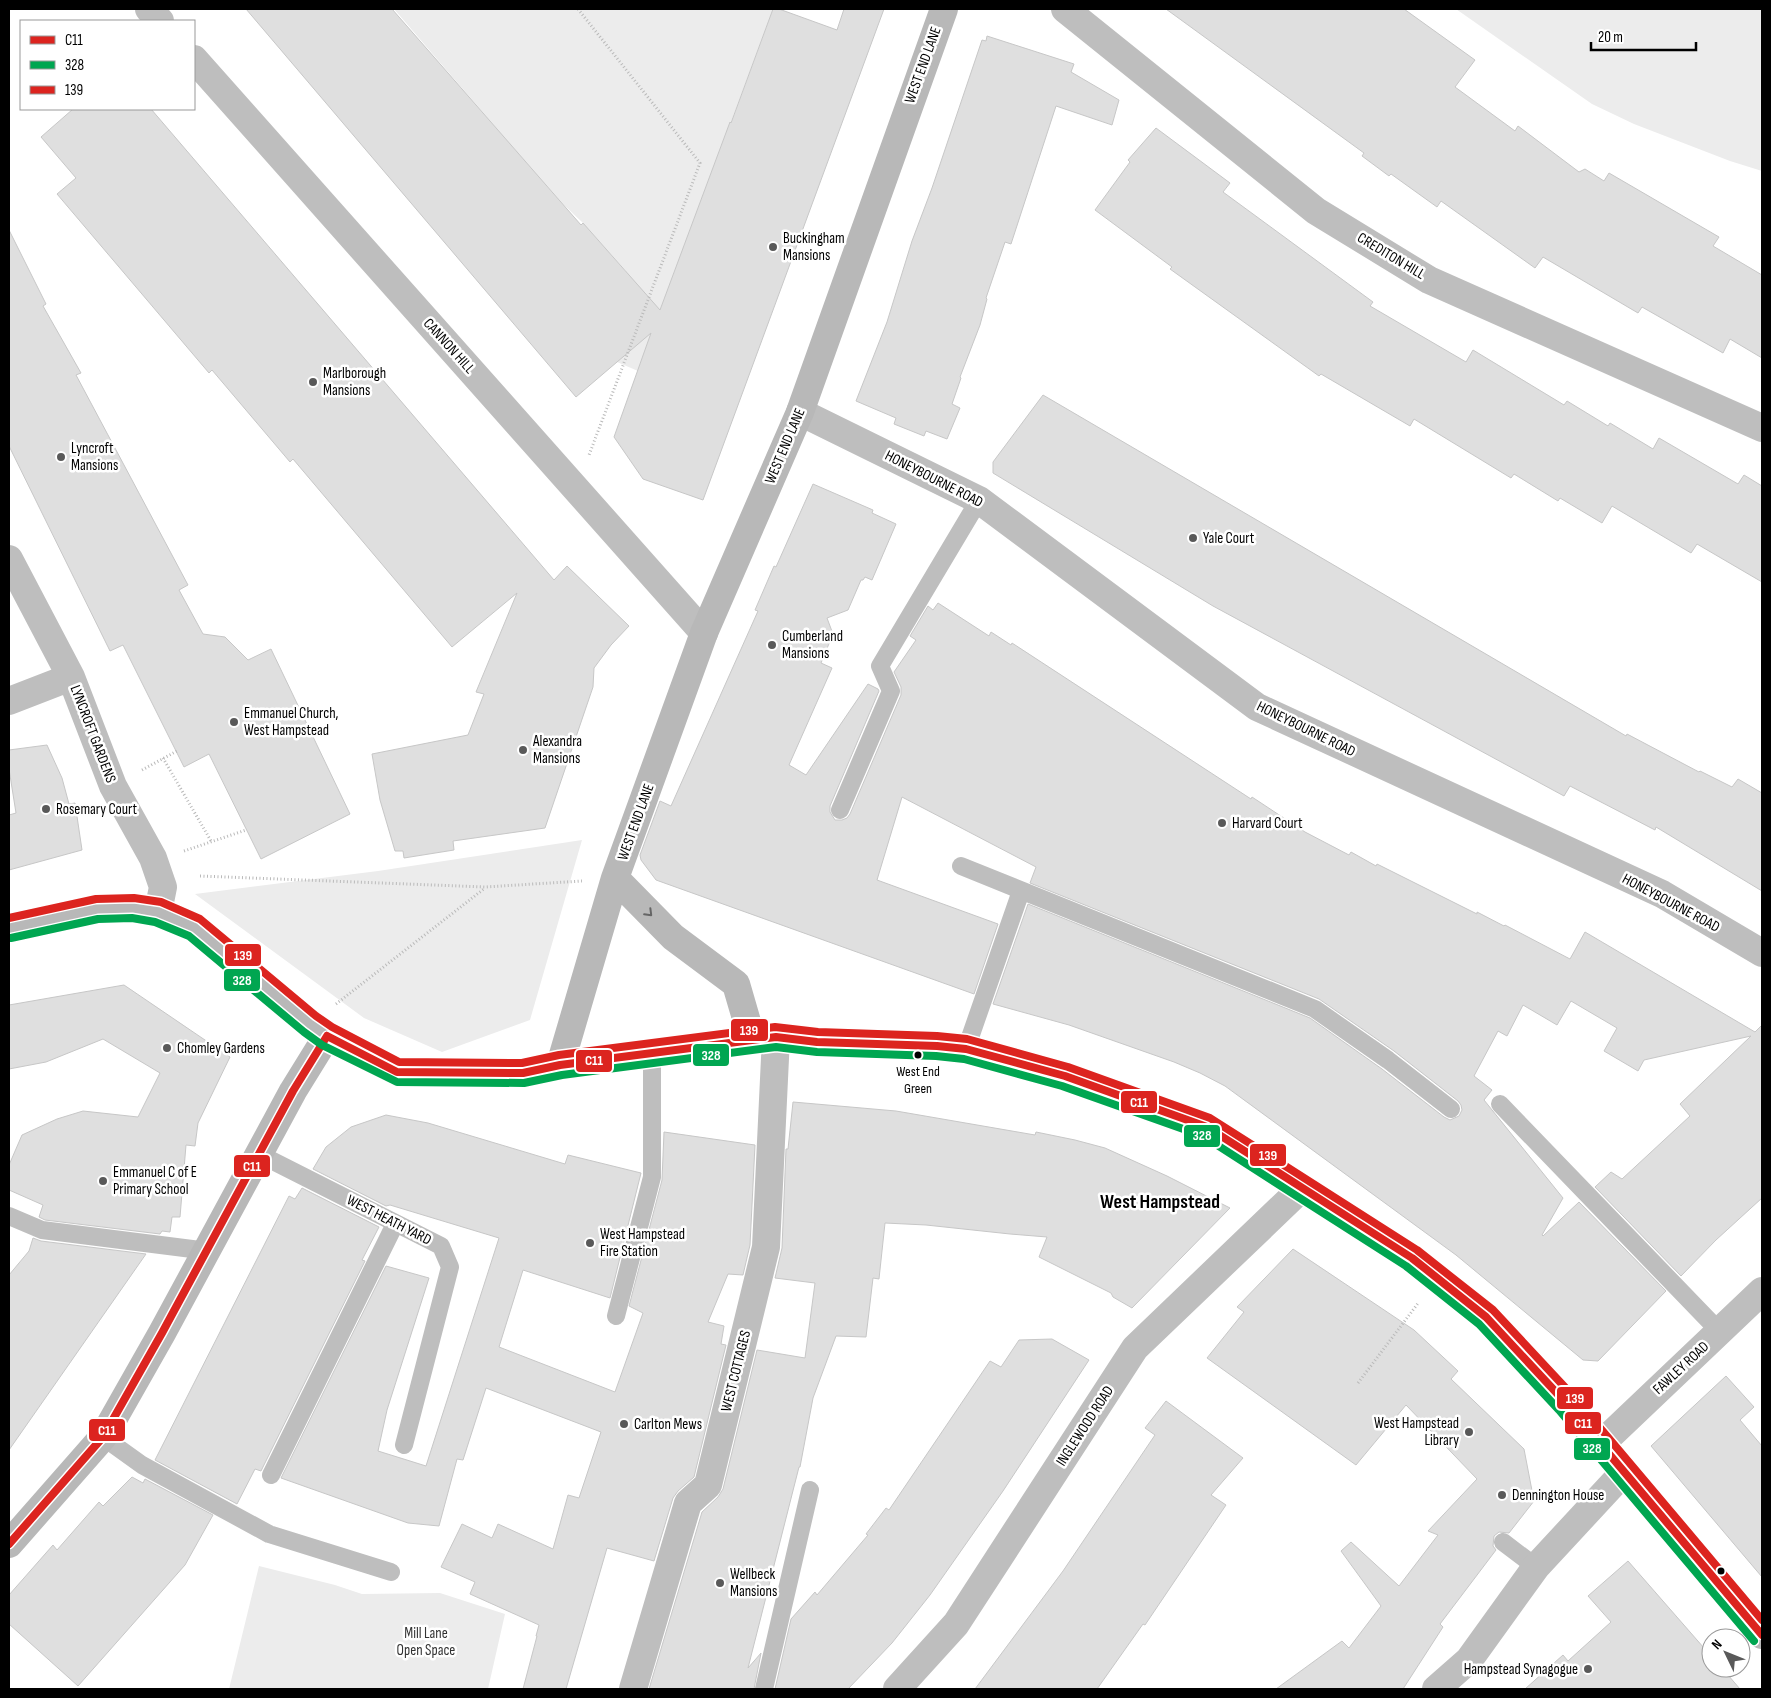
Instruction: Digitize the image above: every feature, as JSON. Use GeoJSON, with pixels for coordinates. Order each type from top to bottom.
{"type":"FeatureCollection","features":[{"type":"Feature","properties":{"kind":"main road","name":"WEST END LANE"},"geometry":{"type":"LineString","coordinates":[[560,1066],[615,878],[704,633],[800,412],[944,9]]}},
{"type":"Feature","properties":{"kind":"main road","name":"WEST END LANE"},"geometry":{"type":"LineString","coordinates":[[615,878],[673,937],[736,984],[764,1038]]}},
{"type":"Feature","properties":{"kind":"main road"},"geometry":{"type":"LineString","coordinates":[[9,928],[97,910],[133,908],[158,912],[194,927],[318,1030],[397,1072],[523,1073],[560,1066],[764,1038],[817,1042],[937,1046],[966,1049],[1065,1076],[1208,1127],[1412,1258],[1486,1317],[1566,1402],[1762,1635]]}},
{"type":"Feature","properties":{"kind":"main road"},"geometry":{"type":"LineString","coordinates":[[9,1544],[102,1437],[208,1251],[293,1091],[318,1030]]}},
{"type":"Feature","properties":{"kind":"street"},"geometry":{"type":"LineString","coordinates":[[149,9],[159,20]]}},
{"type":"Feature","properties":{"kind":"street","name":"CREDITON HILL"},"geometry":{"type":"LineString","coordinates":[[1065,9],[1316,211],[1421,275],[1762,428]]}},
{"type":"Feature","properties":{"kind":"street","name":"CANNON HILL"},"geometry":{"type":"LineString","coordinates":[[195,60],[704,633]]}},
{"type":"Feature","properties":{"kind":"street","name":"HONEYBOURNE ROAD"},"geometry":{"type":"LineString","coordinates":[[800,412],[979,500],[1257,707],[1662,894],[1762,953]]}},
{"type":"Feature","properties":{"kind":"street","name":"LYNCROFT GARDENS"},"geometry":{"type":"LineString","coordinates":[[9,559],[71,677],[113,786],[153,858],[163,887],[158,912]]}},
{"type":"Feature","properties":{"kind":"street"},"geometry":{"type":"LineString","coordinates":[[9,701],[71,677]]}},
{"type":"Feature","properties":{"kind":"street","name":"WEST COTTAGES"},"geometry":{"type":"LineString","coordinates":[[633,1689],[688,1503],[708,1484],[766,1247],[764,1038]]}},
{"type":"Feature","properties":{"kind":"street","name":"INGLEWOOD ROAD"},"geometry":{"type":"LineString","coordinates":[[897,1689],[956,1624],[1135,1348],[1302,1188]]}},
{"type":"Feature","properties":{"kind":"street","name":"FAWLEY ROAD"},"geometry":{"type":"LineString","coordinates":[[1601,1444],[1762,1292]]}},
{"type":"Feature","properties":{"kind":"street"},"geometry":{"type":"LineString","coordinates":[[1436,1689],[1469,1660],[1536,1567],[1624,1472]]}},
{"type":"Feature","properties":{"kind":"lane"},"geometry":{"type":"LineString","coordinates":[[840,810],[891,691],[880,666],[979,500]]}},
{"type":"Feature","properties":{"kind":"lane"},"geometry":{"type":"LineString","coordinates":[[961,866],[1315,1009],[1388,1060],[1451,1109]]}},
{"type":"Feature","properties":{"kind":"lane"},"geometry":{"type":"LineString","coordinates":[[966,1049],[1021,891]]}},
{"type":"Feature","properties":{"kind":"lane"},"geometry":{"type":"LineString","coordinates":[[616,1316],[652,1177],[652,1053]]}},
{"type":"Feature","properties":{"kind":"lane"},"geometry":{"type":"LineString","coordinates":[[1500,1104],[1720,1332]]}},
{"type":"Feature","properties":{"kind":"lane","name":"WEST HEATH YARD"},"geometry":{"type":"LineString","coordinates":[[259,1154],[441,1246],[450,1266],[404,1446]]}},
{"type":"Feature","properties":{"kind":"lane"},"geometry":{"type":"LineString","coordinates":[[9,1216],[42,1230],[208,1251]]}},
{"type":"Feature","properties":{"kind":"lane"},"geometry":{"type":"LineString","coordinates":[[271,1474],[395,1224]]}},
{"type":"Feature","properties":{"kind":"lane"},"geometry":{"type":"LineString","coordinates":[[102,1437],[142,1465],[269,1534],[391,1572]]}},
{"type":"Feature","properties":{"kind":"lane"},"geometry":{"type":"LineString","coordinates":[[764,1689],[810,1490]]}},
{"type":"Feature","properties":{"kind":"lane"},"geometry":{"type":"LineString","coordinates":[[1503,1542],[1536,1567]]}},
{"type":"Feature","properties":{"kind":"path"},"geometry":{"type":"LineString","coordinates":[[576,489],[700,163],[578,9]]}},
{"type":"Feature","properties":{"kind":"path"},"geometry":{"type":"LineString","coordinates":[[113,786],[176,751]]}},
{"type":"Feature","properties":{"kind":"path"},"geometry":{"type":"LineString","coordinates":[[163,758],[212,841]]}},
{"type":"Feature","properties":{"kind":"path"},"geometry":{"type":"LineString","coordinates":[[184,851],[246,830]]}},
{"type":"Feature","properties":{"kind":"path"},"geometry":{"type":"LineString","coordinates":[[200,876],[485,888],[615,878]]}},
{"type":"Feature","properties":{"kind":"path"},"geometry":{"type":"LineString","coordinates":[[318,1030],[485,888]]}},
{"type":"Feature","properties":{"kind":"path"},"geometry":{"type":"LineString","coordinates":[[1358,1383],[1437,1278]]}},
{"type":"Feature","properties":{"kind":"green space"},"geometry":{"type":"Polygon","coordinates":[[[394,9],[773,9],[638,371],[617,362],[589,329],[627,297],[626,271],[583,223],[563,204],[394,9]]]}},
{"type":"Feature","properties":{"kind":"green space"},"geometry":{"type":"Polygon","coordinates":[[[1456,9],[1762,9],[1762,171],[1730,161],[1634,124],[1592,104],[1456,9]]]}},
{"type":"Feature","properties":{"kind":"green space"},"geometry":{"type":"Polygon","coordinates":[[[582,840],[530,1020],[442,1052],[364,1018],[195,894],[378,871],[582,840]]]}},
{"type":"Feature","properties":{"kind":"green space","name":"Mill Lane Open Space"},"geometry":{"type":"Polygon","coordinates":[[[259,1566],[335,1585],[362,1594],[440,1593],[505,1614],[488,1689],[229,1689],[259,1566]]]}},
{"type":"Feature","properties":{"kind":"building"},"geometry":{"type":"Polygon","coordinates":[[[246,9],[392,9],[581,225],[583,223],[660,310],[773,9],[779,9],[837,30],[844,9],[884,9],[703,500],[643,479],[614,437],[651,333],[576,397],[246,9]]]}},
{"type":"Feature","properties":{"kind":"building"},"geometry":{"type":"Polygon","coordinates":[[[1166,9],[1404,9],[1475,60],[1455,87],[1515,131],[1518,126],[1579,172],[1585,169],[1604,181],[1609,173],[1719,237],[1713,246],[1762,275],[1762,358],[1730,339],[1723,353],[1642,307],[1638,313],[1543,257],[1535,268],[1441,201],[1437,207],[1391,174],[1389,176],[1362,156],[1364,153],[1166,9]]]}},
{"type":"Feature","properties":{"kind":"building"},"geometry":{"type":"Polygon","coordinates":[[[987,36],[1074,64],[1071,72],[1119,100],[1112,125],[1056,106],[1011,244],[1005,242],[986,298],[980,325],[960,377],[952,404],[960,408],[947,439],[926,431],[924,436],[894,424],[896,418],[856,401],[887,322],[912,241],[982,40],[986,41],[987,36]]]}},
{"type":"Feature","properties":{"kind":"building","name":"Marlborough Mansions"},"geometry":{"type":"Polygon","coordinates":[[[72,110],[152,110],[554,580],[567,566],[629,626],[611,645],[594,668],[593,687],[545,828],[453,841],[454,850],[404,858],[403,851],[395,851],[380,800],[372,754],[468,735],[484,694],[476,692],[517,593],[452,647],[293,459],[290,462],[212,370],[209,373],[57,194],[76,178],[41,137],[72,110]]]}},
{"type":"Feature","properties":{"kind":"building"},"geometry":{"type":"Polygon","coordinates":[[[1156,128],[1230,183],[1223,192],[1373,302],[1370,306],[1466,362],[1473,350],[1564,405],[1567,401],[1608,426],[1610,423],[1653,449],[1659,438],[1738,484],[1744,475],[1762,486],[1762,582],[1697,544],[1691,553],[1612,506],[1602,523],[1560,498],[1558,501],[1514,474],[1511,478],[1414,419],[1410,426],[1321,374],[1319,376],[1170,269],[1172,267],[1095,210],[1130,162],[1128,160],[1156,128]]]}},
{"type":"Feature","properties":{"kind":"building"},"geometry":{"type":"Polygon","coordinates":[[[9,230],[46,304],[43,306],[81,373],[76,375],[188,585],[179,590],[203,634],[225,637],[248,660],[271,649],[350,814],[261,859],[209,754],[184,767],[123,645],[110,651],[9,446],[9,230]]]}},
{"type":"Feature","properties":{"kind":"building","name":"Yale Court"},"geometry":{"type":"Polygon","coordinates":[[[1043,395],[1626,736],[1627,734],[1732,787],[1738,779],[1762,793],[1762,891],[1656,827],[1655,830],[1570,786],[1564,796],[1213,606],[993,473],[993,462],[1043,395]]]}},
{"type":"Feature","properties":{"kind":"building"},"geometry":{"type":"Polygon","coordinates":[[[813,484],[873,510],[872,513],[896,524],[872,580],[865,577],[861,580],[848,610],[827,618],[833,634],[821,663],[832,668],[789,765],[806,775],[868,684],[878,689],[879,691],[830,806],[830,812],[835,820],[847,818],[850,814],[901,695],[901,687],[894,672],[916,640],[910,636],[928,606],[933,610],[938,603],[989,636],[991,632],[1011,645],[1012,643],[1251,799],[1252,797],[1305,832],[1349,855],[1351,852],[1376,866],[1377,864],[1477,914],[1477,912],[1505,925],[1570,959],[1585,932],[1755,1032],[1762,1025],[1762,1198],[1716,1240],[1681,1276],[1595,1187],[1611,1172],[1622,1179],[1690,1116],[1680,1104],[1751,1036],[1644,1060],[1638,1071],[1604,1051],[1617,1028],[1571,1001],[1557,1025],[1523,1005],[1507,1036],[1498,1031],[1474,1076],[1492,1090],[1484,1100],[1563,1198],[1542,1235],[1579,1202],[1666,1291],[1598,1361],[1583,1360],[1456,1255],[1225,1086],[1174,1062],[1069,1025],[993,1004],[1028,904],[1310,1018],[1382,1069],[1444,1117],[1450,1120],[1459,1116],[1462,1110],[1458,1101],[1394,1051],[1319,999],[1030,883],[1036,867],[902,797],[877,880],[998,924],[974,994],[656,880],[641,860],[640,855],[660,801],[671,806],[758,611],[755,610],[774,566],[776,567],[813,484]]]}},
{"type":"Feature","properties":{"kind":"building","name":"Rosemary Court"},"geometry":{"type":"Polygon","coordinates":[[[47,745],[62,778],[69,804],[75,803],[82,850],[9,870],[9,815],[16,813],[9,769],[9,750],[47,745]]]}},
{"type":"Feature","properties":{"kind":"building"},"geometry":{"type":"Polygon","coordinates":[[[124,985],[230,1057],[198,1123],[195,1146],[186,1145],[180,1217],[172,1217],[170,1232],[162,1231],[160,1234],[45,1220],[39,1217],[43,1205],[9,1190],[9,1165],[22,1135],[57,1119],[83,1111],[138,1117],[160,1073],[103,1039],[46,1062],[9,1069],[9,1005],[124,985]]]}},
{"type":"Feature","properties":{"kind":"building"},"geometry":{"type":"Polygon","coordinates":[[[793,1102],[896,1111],[1035,1135],[1036,1132],[1075,1140],[1105,1148],[1167,1176],[1230,1208],[1132,1308],[1113,1297],[1111,1293],[1039,1257],[1047,1237],[926,1225],[885,1223],[879,1279],[873,1278],[866,1337],[836,1336],[813,1398],[800,1467],[748,1668],[761,1653],[754,1689],[649,1689],[702,1512],[718,1497],[723,1489],[757,1350],[805,1358],[815,1283],[775,1278],[782,1248],[786,1149],[788,1149],[793,1102]]]}},
{"type":"Feature","properties":{"kind":"building"},"geometry":{"type":"Polygon","coordinates":[[[386,1115],[428,1123],[565,1164],[568,1155],[641,1173],[610,1298],[523,1270],[499,1347],[615,1392],[643,1313],[629,1306],[662,1180],[664,1132],[755,1145],[750,1245],[743,1275],[728,1274],[708,1322],[724,1326],[721,1344],[726,1345],[694,1477],[673,1498],[654,1561],[607,1548],[566,1689],[523,1689],[539,1625],[470,1594],[475,1582],[441,1567],[462,1524],[492,1538],[498,1524],[553,1549],[568,1495],[579,1498],[601,1432],[486,1388],[463,1460],[457,1459],[439,1526],[408,1523],[281,1478],[386,1266],[429,1278],[387,1410],[378,1451],[426,1466],[499,1238],[390,1205],[386,1206],[313,1169],[326,1147],[351,1127],[386,1115]]]}},
{"type":"Feature","properties":{"kind":"building"},"geometry":{"type":"Polygon","coordinates":[[[302,1188],[379,1227],[362,1260],[365,1261],[261,1471],[255,1469],[237,1504],[155,1460],[289,1196],[295,1199],[302,1188]]]}},
{"type":"Feature","properties":{"kind":"building"},"geometry":{"type":"Polygon","coordinates":[[[33,1238],[41,1241],[146,1254],[9,1450],[9,1275],[29,1251],[33,1238]]]}},
{"type":"Feature","properties":{"kind":"building"},"geometry":{"type":"Polygon","coordinates":[[[1293,1249],[1414,1330],[1458,1371],[1451,1379],[1524,1449],[1534,1501],[1509,1533],[1499,1532],[1494,1536],[1493,1546],[1496,1550],[1440,1624],[1443,1627],[1403,1689],[1276,1689],[1342,1641],[1349,1648],[1381,1606],[1341,1551],[1351,1542],[1399,1586],[1438,1535],[1428,1531],[1477,1479],[1406,1405],[1356,1465],[1207,1358],[1244,1312],[1237,1307],[1293,1249]]]}},
{"type":"Feature","properties":{"kind":"building"},"geometry":{"type":"Polygon","coordinates":[[[1052,1339],[1089,1360],[1003,1491],[930,1595],[892,1643],[848,1689],[775,1689],[791,1619],[815,1592],[817,1595],[868,1535],[866,1534],[886,1508],[889,1510],[990,1361],[1001,1367],[1019,1340],[1052,1339]]]}},
{"type":"Feature","properties":{"kind":"building"},"geometry":{"type":"Polygon","coordinates":[[[1726,1376],[1754,1407],[1740,1420],[1762,1446],[1762,1577],[1651,1446],[1726,1376]]]}},
{"type":"Feature","properties":{"kind":"building"},"geometry":{"type":"Polygon","coordinates":[[[1166,1401],[1243,1458],[1211,1495],[1226,1505],[1145,1625],[1143,1624],[1097,1689],[975,1689],[1063,1571],[1155,1435],[1145,1428],[1166,1401]]]}},
{"type":"Feature","properties":{"kind":"building"},"geometry":{"type":"Polygon","coordinates":[[[132,1477],[143,1483],[145,1479],[213,1515],[185,1565],[78,1686],[9,1624],[9,1595],[53,1545],[57,1550],[99,1502],[103,1506],[132,1477]]]}},
{"type":"Feature","properties":{"kind":"building"},"geometry":{"type":"Polygon","coordinates":[[[1628,1561],[1701,1645],[1701,1678],[1731,1678],[1740,1689],[1525,1689],[1563,1655],[1568,1661],[1611,1622],[1588,1596],[1628,1561]]]}},
{"type":"Feature","properties":{"kind":"transit line","name":"139"},"geometry":{"type":"LineString","coordinates":[[9,918],[96,899],[134,898],[161,902],[200,919],[316,1016],[332,1027],[399,1062],[522,1063],[559,1055],[775,1027],[818,1032],[937,1036],[967,1039],[1068,1067],[1210,1118],[1417,1250],[1493,1310],[1574,1397],[1762,1620]]}},
{"type":"Feature","properties":{"kind":"transit line","name":"328"},"geometry":{"type":"LineString","coordinates":[[11,938],[98,919],[132,918],[155,922],[189,936],[322,1045],[397,1082],[524,1083],[562,1075],[776,1047],[817,1052],[936,1056],[964,1059],[1062,1086],[1203,1136],[1406,1266],[1479,1324],[1559,1410],[1754,1641]]}},
{"type":"Feature","properties":{"kind":"transit line","name":"C11"},"geometry":{"type":"LineString","coordinates":[[327,1036],[397,1072],[523,1073],[560,1065],[776,1037],[817,1042],[937,1046],[966,1049],[1065,1076],[1207,1127],[1412,1258],[1486,1317],[1566,1403],[1762,1635]]}},
{"type":"Feature","properties":{"kind":"transit line","name":"C11"},"geometry":{"type":"LineString","coordinates":[[9,1544],[103,1437],[162,1333],[293,1091],[327,1036]]}},
{"type":"Feature","properties":{"kind":"place","name":"Buckingham Mansions"},"geometry":{"type":"Point","coordinates":[773,247]}},
{"type":"Feature","properties":{"kind":"place","name":"Marlborough Mansions"},"geometry":{"type":"Point","coordinates":[313,382]}},
{"type":"Feature","properties":{"kind":"place","name":"Lyncroft Mansions"},"geometry":{"type":"Point","coordinates":[61,457]}},
{"type":"Feature","properties":{"kind":"place","name":"Yale Court"},"geometry":{"type":"Point","coordinates":[1193,538]}},
{"type":"Feature","properties":{"kind":"place","name":"Cumberland Mansions"},"geometry":{"type":"Point","coordinates":[772,645]}},
{"type":"Feature","properties":{"kind":"place","name":"Emmanuel Church, West Hampstead"},"geometry":{"type":"Point","coordinates":[234,722]}},
{"type":"Feature","properties":{"kind":"place","name":"Alexandra Mansions"},"geometry":{"type":"Point","coordinates":[523,750]}},
{"type":"Feature","properties":{"kind":"place","name":"Rosemary Court"},"geometry":{"type":"Point","coordinates":[46,809]}},
{"type":"Feature","properties":{"kind":"place","name":"Harvard Court"},"geometry":{"type":"Point","coordinates":[1222,823]}},
{"type":"Feature","properties":{"kind":"place","name":"Chomley Gardens"},"geometry":{"type":"Point","coordinates":[167,1048]}},
{"type":"Feature","properties":{"kind":"place","name":"West End Green"},"geometry":{"type":"Point","coordinates":[918,1055]}},
{"type":"Feature","properties":{"kind":"place","name":"Emmanuel C of E Primary School"},"geometry":{"type":"Point","coordinates":[103,1181]}},
{"type":"Feature","properties":{"kind":"place","name":"West Hampstead Fire Station"},"geometry":{"type":"Point","coordinates":[590,1243]}},
{"type":"Feature","properties":{"kind":"place","name":"Carlton Mews"},"geometry":{"type":"Point","coordinates":[624,1424]}},
{"type":"Feature","properties":{"kind":"place","name":"West Hampstead Library"},"geometry":{"type":"Point","coordinates":[1469,1432]}},
{"type":"Feature","properties":{"kind":"place","name":"Dennington House"},"geometry":{"type":"Point","coordinates":[1502,1495]}},
{"type":"Feature","properties":{"kind":"place","name":"Wellbeck Mansions"},"geometry":{"type":"Point","coordinates":[720,1583]}},
{"type":"Feature","properties":{"kind":"place","name":"Hampstead Synagogue"},"geometry":{"type":"Point","coordinates":[1588,1669]}},
{"type":"Feature","properties":{"kind":"district","name":"West Hampstead"},"geometry":{"type":"Point","coordinates":[1160,1202]}}]}
